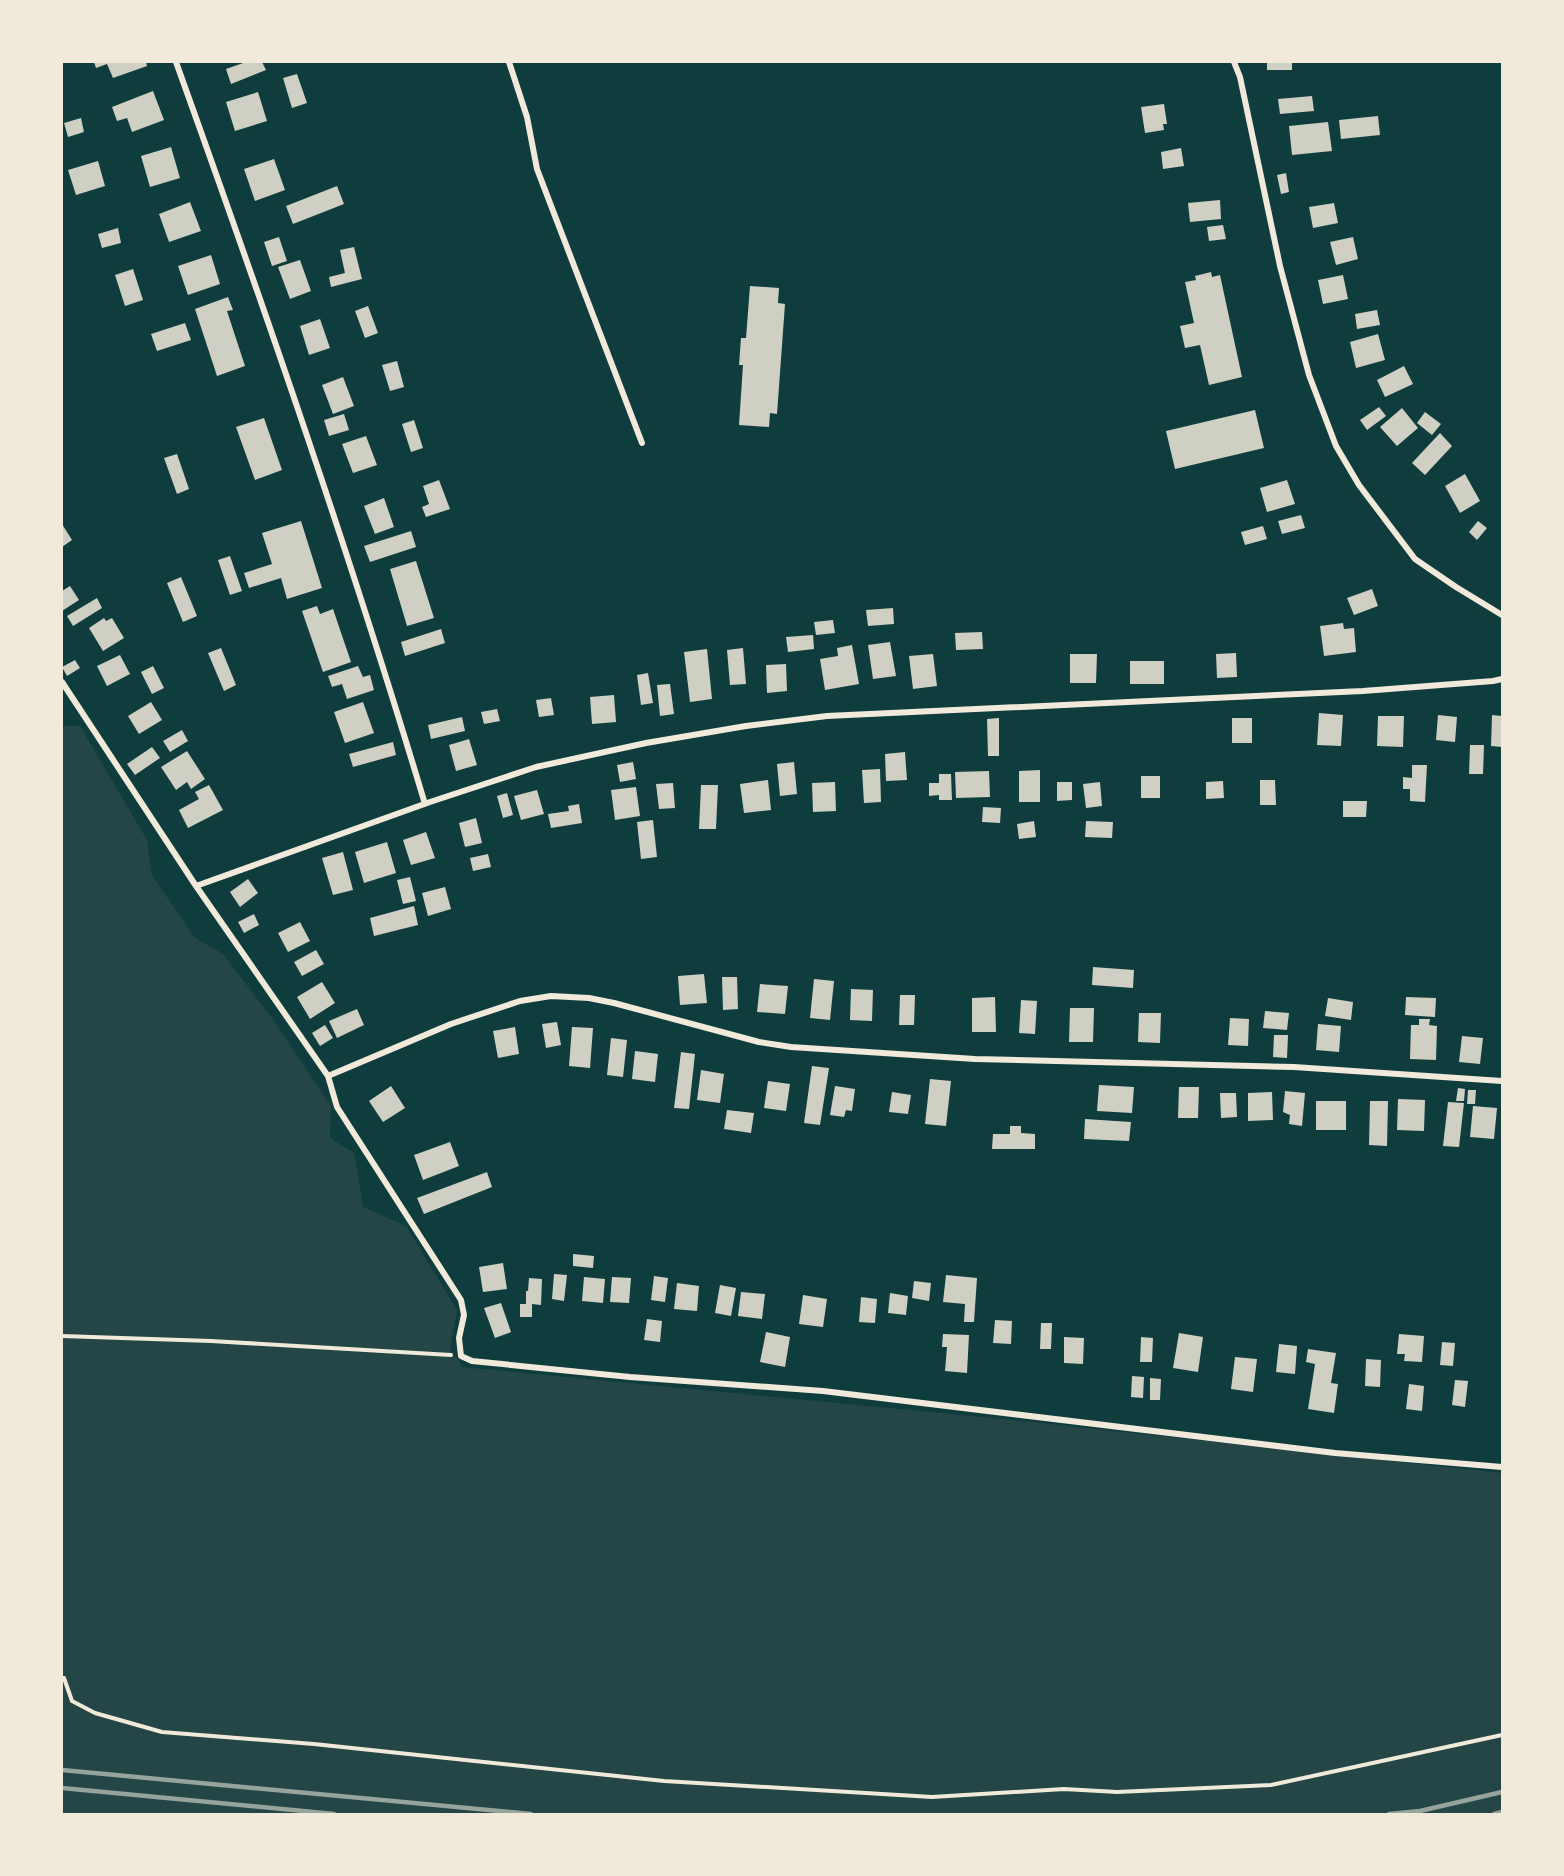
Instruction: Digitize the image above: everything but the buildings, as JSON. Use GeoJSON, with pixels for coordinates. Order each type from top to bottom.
{"type":"FeatureCollection","features":[{"type":"Feature","properties":{"kind":"street"},"geometry":{"type":"LineString","coordinates":[[176,62],[382,658],[425,804]]}},
{"type":"Feature","properties":{"kind":"street"},"geometry":{"type":"LineString","coordinates":[[509,62],[527,117],[537,169],[642,443]]}},
{"type":"Feature","properties":{"kind":"street"},"geometry":{"type":"LineString","coordinates":[[1234,62],[1240,77],[1280,266],[1310,375],[1336,446],[1359,485],[1415,559],[1503,615]]}},
{"type":"Feature","properties":{"kind":"street"},"geometry":{"type":"LineString","coordinates":[[196,886],[536,767],[646,742],[746,726],[827,716],[1363,691],[1503,679]]}},
{"type":"Feature","properties":{"kind":"street"},"geometry":{"type":"LineString","coordinates":[[62,682],[196,886],[328,1076],[337,1107],[461,1300],[464,1315],[459,1338],[461,1356],[472,1361],[630,1377],[823,1391],[1335,1453],[1503,1467]]}},
{"type":"Feature","properties":{"kind":"street"},"geometry":{"type":"LineString","coordinates":[[328,1076],[451,1024],[520,1001],[551,996],[589,998],[614,1003],[759,1042],[791,1047],[975,1059],[1294,1067],[1503,1081]]}},
{"type":"Feature","properties":{"kind":"path"},"geometry":{"type":"LineString","coordinates":[[62,1336],[211,1341],[461,1356]]}},
{"type":"Feature","properties":{"kind":"path"},"geometry":{"type":"LineString","coordinates":[[64,1678],[72,1701],[94,1713],[162,1732],[314,1744],[664,1781],[932,1797],[1064,1790],[1117,1792],[1271,1785],[1503,1735]]}},
{"type":"Feature","properties":{"kind":"shaded area"},"geometry":{"type":"Polygon","coordinates":[[[62,726],[80,726],[147,840],[152,875],[194,937],[223,954],[271,1017],[331,1106],[330,1138],[354,1153],[363,1207],[406,1226],[457,1310],[450,1348],[462,1367],[1003,1419],[1502,1473],[1502,1814],[62,1814],[62,726]]]}},
{"type":"Feature","properties":{"kind":"railway"},"geometry":{"type":"LineString","coordinates":[[62,1770],[531,1814]]}},
{"type":"Feature","properties":{"kind":"railway"},"geometry":{"type":"LineString","coordinates":[[62,1788],[334,1814]]}},
{"type":"Feature","properties":{"kind":"railway"},"geometry":{"type":"LineString","coordinates":[[1389,1814],[1420,1811],[1502,1792]]}},
{"type":"Feature","properties":{"kind":"railway"},"geometry":{"type":"LineString","coordinates":[[1494,1814],[1502,1812]]}}]}
